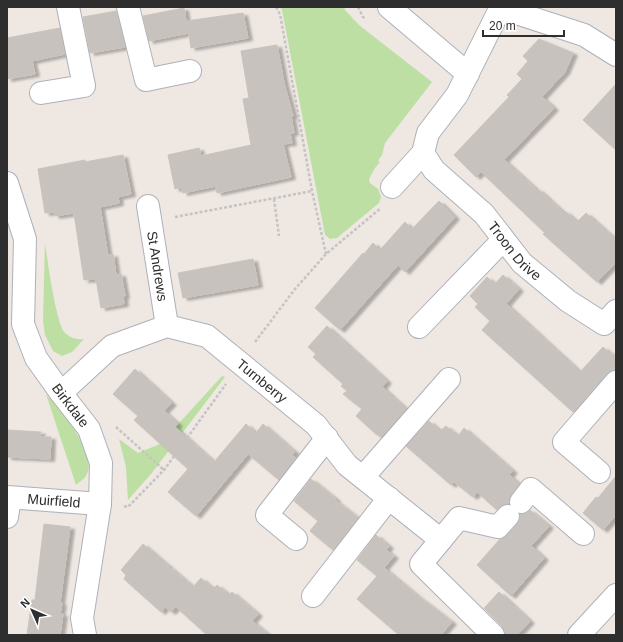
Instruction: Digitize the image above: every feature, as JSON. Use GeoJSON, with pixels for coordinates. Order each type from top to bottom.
{"type":"FeatureCollection","features":[{"type":"Feature","properties":{"kind":"street"},"geometry":{"type":"LineString","coordinates":[[41,93],[84,86],[68,7]]}},
{"type":"Feature","properties":{"kind":"street"},"geometry":{"type":"LineString","coordinates":[[128,7],[146,80],[190,71]]}},
{"type":"Feature","properties":{"kind":"street"},"geometry":{"type":"LineString","coordinates":[[388,7],[468,74]]}},
{"type":"Feature","properties":{"kind":"street"},"geometry":{"type":"LineString","coordinates":[[392,187],[423,153],[428,133],[458,95],[501,8],[584,35],[616,55]]}},
{"type":"Feature","properties":{"kind":"street","name":"Troon Drive"},"geometry":{"type":"LineString","coordinates":[[423,153],[434,170],[484,214],[522,263],[568,301],[612,323]]}},
{"type":"Feature","properties":{"kind":"street","name":"Birkdale"},"geometry":{"type":"LineString","coordinates":[[7,183],[25,239],[23,324],[36,358],[89,429],[101,463],[100,504],[82,618],[85,635]]}},
{"type":"Feature","properties":{"kind":"street","name":"St Andrews"},"geometry":{"type":"LineString","coordinates":[[149,214],[167,326]]}},
{"type":"Feature","properties":{"kind":"street"},"geometry":{"type":"LineString","coordinates":[[419,327],[503,240]]}},
{"type":"Feature","properties":{"kind":"street"},"geometry":{"type":"LineString","coordinates":[[61,393],[112,346],[167,326]]}},
{"type":"Feature","properties":{"kind":"street","name":"Turnberry"},"geometry":{"type":"LineString","coordinates":[[167,326],[207,336],[316,424],[347,464],[441,540]]}},
{"type":"Feature","properties":{"kind":"street"},"geometry":{"type":"LineString","coordinates":[[363,477],[449,379]]}},
{"type":"Feature","properties":{"kind":"street"},"geometry":{"type":"LineString","coordinates":[[599,472],[564,442],[616,382]]}},
{"type":"Feature","properties":{"kind":"street"},"geometry":{"type":"LineString","coordinates":[[296,539],[267,515],[327,438]]}},
{"type":"Feature","properties":{"kind":"street"},"geometry":{"type":"LineString","coordinates":[[493,635],[421,564],[459,518],[498,527],[530,489],[583,534]]}},
{"type":"Feature","properties":{"kind":"street"},"geometry":{"type":"LineString","coordinates":[[313,596],[389,498]]}},
{"type":"Feature","properties":{"kind":"street","name":"Muirfield"},"geometry":{"type":"LineString","coordinates":[[8,504],[100,504]]}},
{"type":"Feature","properties":{"kind":"street"},"geometry":{"type":"LineString","coordinates":[[579,635],[616,595]]}},
{"type":"Feature","properties":{"kind":"path"},"geometry":{"type":"LineString","coordinates":[[276,7],[280,14],[312,191],[326,254]]}},
{"type":"Feature","properties":{"kind":"path"},"geometry":{"type":"LineString","coordinates":[[149,214],[274,199],[312,191]]}},
{"type":"Feature","properties":{"kind":"path"},"geometry":{"type":"LineString","coordinates":[[274,199],[279,236]]}},
{"type":"Feature","properties":{"kind":"green space"},"geometry":{"type":"Polygon","coordinates":[[[280,7],[344,7],[359,25],[432,82],[385,143],[382,155],[378,161],[380,162],[369,179],[370,183],[378,189],[381,197],[379,203],[337,238],[330,239],[325,235],[282,10],[280,7]]]}},
{"type":"Feature","properties":{"kind":"green space"},"geometry":{"type":"Polygon","coordinates":[[[45,242],[52,290],[58,317],[62,327],[65,333],[69,336],[76,339],[84,339],[72,352],[62,356],[53,351],[45,335],[43,321],[45,242]]]}},
{"type":"Feature","properties":{"kind":"green space"},"geometry":{"type":"Polygon","coordinates":[[[222,376],[225,377],[151,474],[128,500],[126,467],[119,439],[138,453],[160,444],[222,376]]]}},
{"type":"Feature","properties":{"kind":"green space"},"geometry":{"type":"Polygon","coordinates":[[[46,394],[76,431],[87,454],[89,465],[87,474],[76,485],[46,394]]]}},
{"type":"Feature","properties":{"kind":"building"},"geometry":{"type":"Polygon","coordinates":[[[184,8],[186,21],[243,13],[248,38],[191,48],[189,33],[149,41],[143,16],[184,8]]]}},
{"type":"Feature","properties":{"kind":"building"},"geometry":{"type":"Polygon","coordinates":[[[116,11],[125,47],[90,53],[83,17],[116,11]]]}},
{"type":"Feature","properties":{"kind":"building"},"geometry":{"type":"Polygon","coordinates":[[[60,28],[65,54],[32,61],[35,74],[7,79],[7,38],[60,28]]]}},
{"type":"Feature","properties":{"kind":"building"},"geometry":{"type":"Polygon","coordinates":[[[539,39],[573,53],[565,72],[542,97],[554,108],[504,160],[564,213],[565,211],[577,222],[586,213],[616,240],[616,262],[597,282],[543,234],[545,233],[481,172],[476,177],[454,155],[509,97],[507,95],[522,79],[517,74],[528,61],[523,56],[539,39]]]}},
{"type":"Feature","properties":{"kind":"building"},"geometry":{"type":"Polygon","coordinates":[[[277,45],[284,83],[293,116],[291,116],[294,133],[290,133],[292,143],[283,144],[291,177],[217,193],[216,186],[183,193],[182,187],[175,189],[168,155],[199,148],[201,156],[251,145],[243,99],[249,98],[241,51],[277,45]]]}},
{"type":"Feature","properties":{"kind":"building"},"geometry":{"type":"Polygon","coordinates":[[[616,84],[616,150],[583,120],[616,84]]]}},
{"type":"Feature","properties":{"kind":"building"},"geometry":{"type":"Polygon","coordinates":[[[123,155],[131,194],[118,197],[119,203],[100,207],[108,256],[113,254],[116,275],[121,274],[125,296],[123,296],[124,304],[101,308],[96,279],[84,280],[74,213],[55,216],[54,212],[45,213],[38,169],[85,160],[85,162],[123,155]]]}},
{"type":"Feature","properties":{"kind":"building"},"geometry":{"type":"Polygon","coordinates":[[[439,201],[455,217],[405,272],[398,265],[340,330],[315,308],[373,243],[380,250],[405,222],[412,229],[439,201]]]}},
{"type":"Feature","properties":{"kind":"building"},"geometry":{"type":"Polygon","coordinates":[[[253,259],[258,285],[183,298],[178,273],[253,259]]]}},
{"type":"Feature","properties":{"kind":"building"},"geometry":{"type":"Polygon","coordinates":[[[503,275],[519,289],[506,304],[580,372],[603,347],[616,358],[616,370],[612,370],[607,374],[573,412],[482,330],[490,321],[475,307],[478,304],[470,296],[487,277],[495,284],[503,275]]]}},
{"type":"Feature","properties":{"kind":"building"},"geometry":{"type":"Polygon","coordinates":[[[327,326],[387,381],[382,387],[406,409],[381,437],[356,416],[362,409],[343,394],[347,391],[341,386],[343,384],[313,357],[316,354],[308,347],[327,326]]]}},
{"type":"Feature","properties":{"kind":"building"},"geometry":{"type":"Polygon","coordinates":[[[135,369],[172,403],[164,411],[178,424],[175,427],[214,462],[246,424],[256,433],[263,424],[295,452],[292,455],[296,458],[279,480],[248,454],[196,516],[168,492],[188,469],[134,420],[138,416],[113,394],[135,369]]]}},
{"type":"Feature","properties":{"kind":"building"},"geometry":{"type":"Polygon","coordinates":[[[429,421],[440,431],[446,426],[458,436],[464,428],[513,471],[509,475],[519,484],[511,495],[509,504],[504,504],[497,510],[477,492],[473,497],[454,482],[451,485],[406,446],[429,421]]]}},
{"type":"Feature","properties":{"kind":"building"},"geometry":{"type":"Polygon","coordinates":[[[7,430],[41,432],[40,437],[51,437],[50,459],[7,457],[7,430]]]}},
{"type":"Feature","properties":{"kind":"building"},"geometry":{"type":"Polygon","coordinates":[[[616,476],[616,515],[603,530],[583,513],[596,497],[598,498],[616,476]]]}},
{"type":"Feature","properties":{"kind":"building"},"geometry":{"type":"Polygon","coordinates":[[[311,479],[358,518],[333,550],[310,531],[318,521],[294,501],[311,479]]]}},
{"type":"Feature","properties":{"kind":"building"},"geometry":{"type":"Polygon","coordinates":[[[530,510],[549,526],[531,546],[544,558],[511,596],[477,565],[500,539],[507,535],[517,524],[520,519],[520,514],[525,514],[530,510]]]}},
{"type":"Feature","properties":{"kind":"building"},"geometry":{"type":"Polygon","coordinates":[[[44,524],[70,527],[60,603],[62,603],[60,614],[63,614],[60,635],[27,635],[32,600],[35,600],[44,524]]]}},
{"type":"Feature","properties":{"kind":"building"},"geometry":{"type":"Polygon","coordinates":[[[376,535],[389,546],[386,550],[394,556],[377,576],[357,560],[376,535]]]}},
{"type":"Feature","properties":{"kind":"building"},"geometry":{"type":"Polygon","coordinates":[[[143,544],[193,587],[201,578],[213,589],[217,585],[229,595],[232,592],[258,614],[252,621],[269,635],[207,635],[176,607],[171,612],[165,607],[161,612],[124,579],[126,575],[121,570],[143,544]]]}},
{"type":"Feature","properties":{"kind":"building"},"geometry":{"type":"Polygon","coordinates":[[[384,568],[452,622],[441,635],[399,635],[357,599],[384,568]]]}},
{"type":"Feature","properties":{"kind":"building"},"geometry":{"type":"Polygon","coordinates":[[[499,592],[530,621],[517,635],[506,635],[502,626],[484,608],[499,592]]]}}]}
